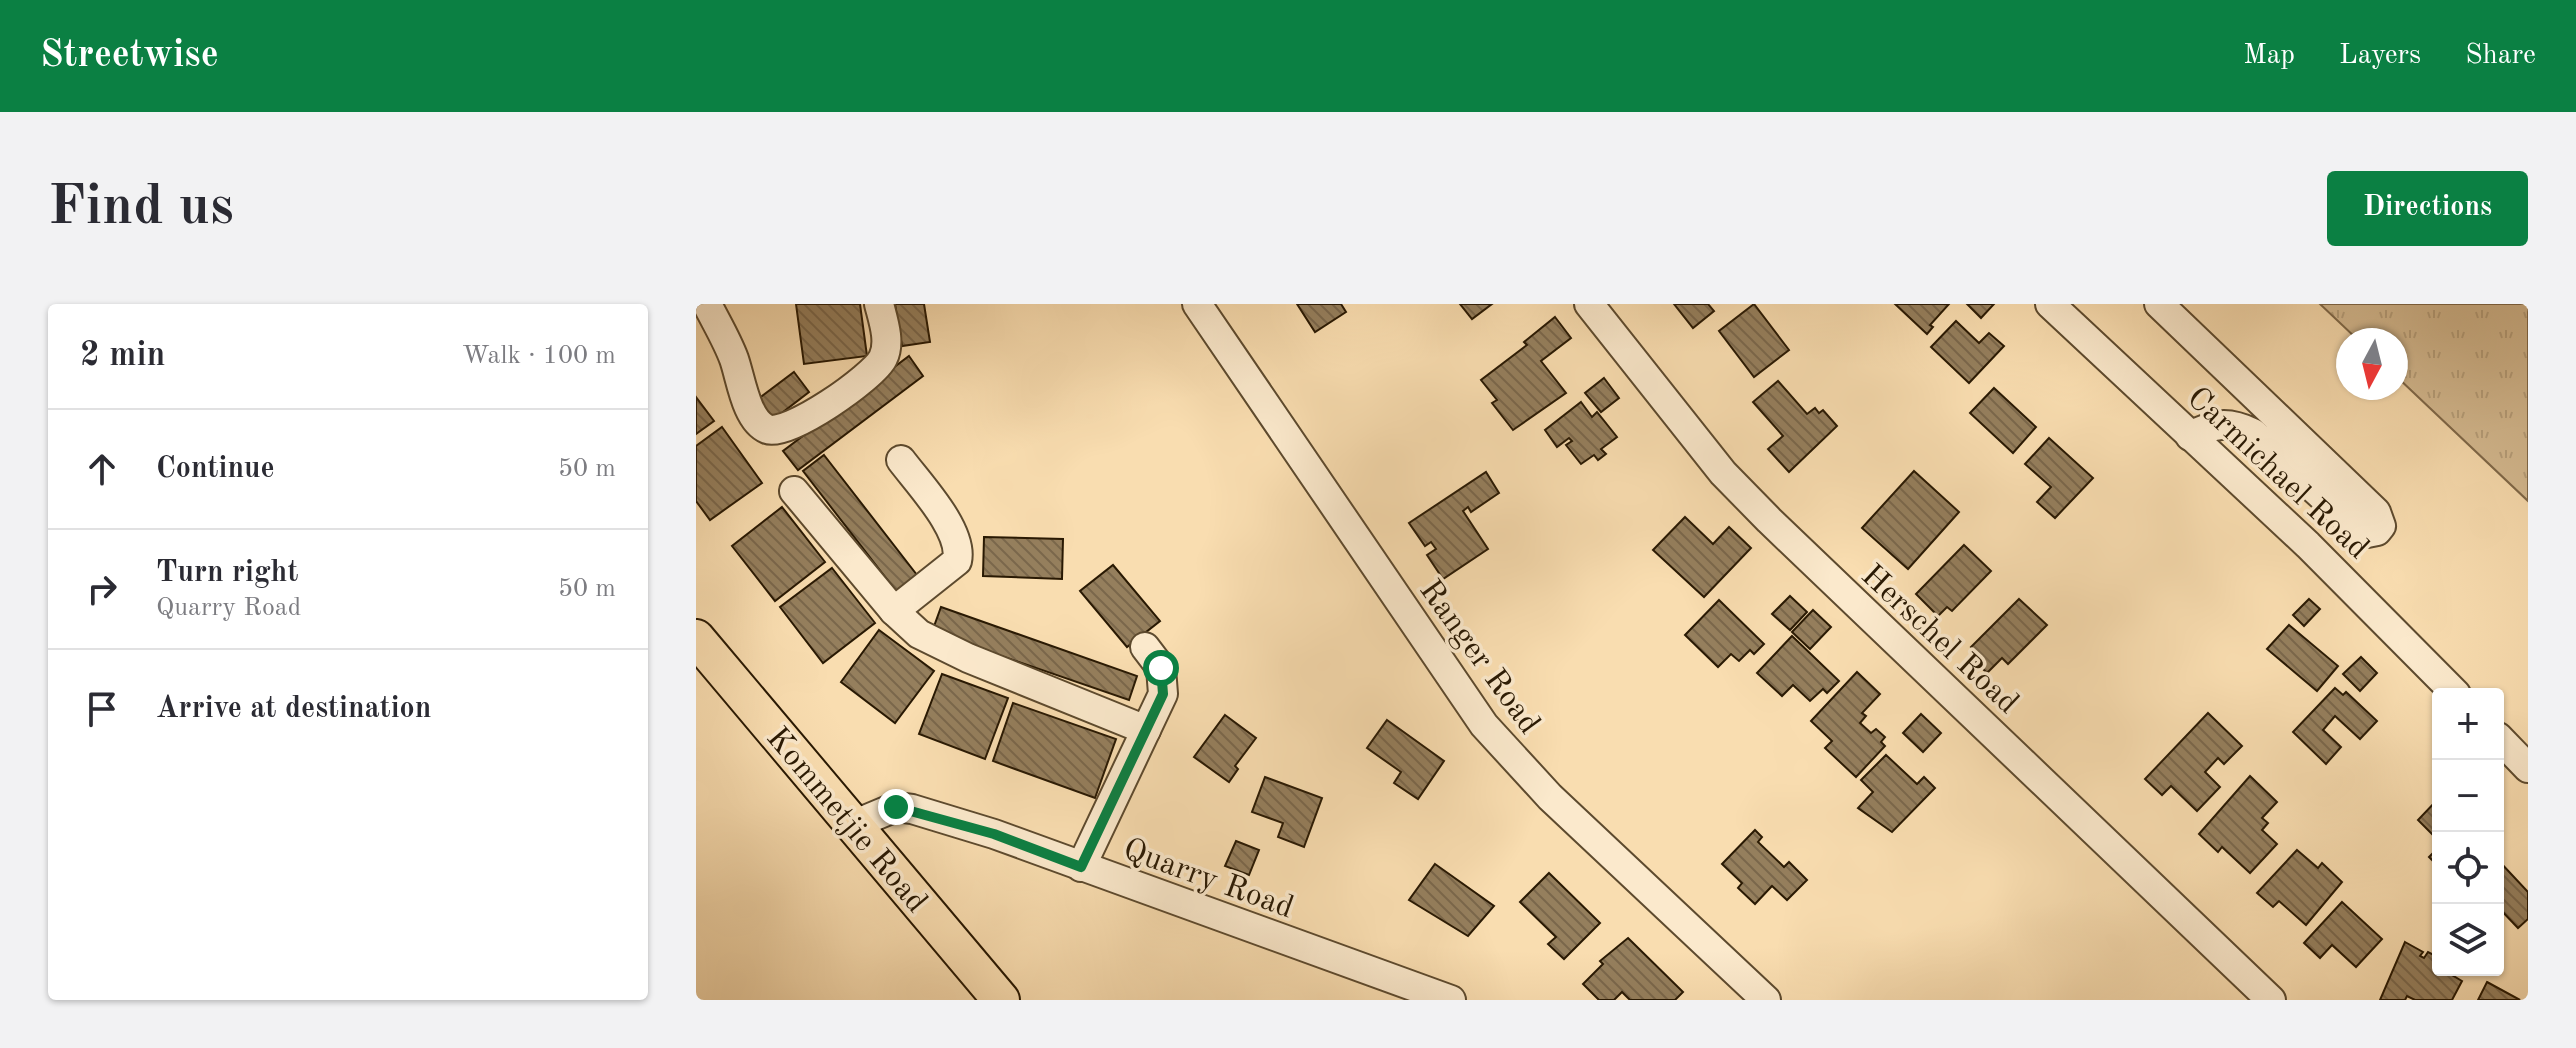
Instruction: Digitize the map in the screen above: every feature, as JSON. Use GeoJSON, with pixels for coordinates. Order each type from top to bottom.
{"type":"FeatureCollection","features":[{"type":"Feature","properties":{"kind":"main road","name":"Kommetjie Road"},"geometry":{"type":"LineString","coordinates":[[696,638],[1001,1000]]}},
{"type":"Feature","properties":{"kind":"street"},"geometry":{"type":"LineString","coordinates":[[707,304],[733,357],[757,420],[766,429],[778,431],[801,422],[879,364],[887,343],[879,304]]}},
{"type":"Feature","properties":{"kind":"street","name":"Ranger Road"},"geometry":{"type":"LineString","coordinates":[[1197,304],[1484,725],[1560,806],[1766,1000]]}},
{"type":"Feature","properties":{"kind":"street","name":"Herschel Road"},"geometry":{"type":"LineString","coordinates":[[1589,304],[1723,473],[1769,520],[2271,1000]]}},
{"type":"Feature","properties":{"kind":"street","name":"Carmichael Road"},"geometry":{"type":"LineString","coordinates":[[2050,304],[2339,576],[2450,688]]}},
{"type":"Feature","properties":{"kind":"street"},"geometry":{"type":"LineString","coordinates":[[2159,304],[2376,512],[2381,526],[2377,531],[2367,533],[2354,525],[2253,433],[2239,426],[2216,424],[2190,436]]}},
{"type":"Feature","properties":{"kind":"street"},"geometry":{"type":"LineString","coordinates":[[894,611],[957,561],[959,552],[952,531],[901,460]]}},
{"type":"Feature","properties":{"kind":"street"},"geometry":{"type":"LineString","coordinates":[[794,491],[894,611],[935,643],[1146,730]]}},
{"type":"Feature","properties":{"kind":"street"},"geometry":{"type":"LineString","coordinates":[[1081,867],[1165,685],[1161,668],[1145,647]]}},
{"type":"Feature","properties":{"kind":"street"},"geometry":{"type":"LineString","coordinates":[[2504,743],[2528,768]]}},
{"type":"Feature","properties":{"kind":"street","name":"Quarry Road"},"geometry":{"type":"LineString","coordinates":[[853,825],[896,807],[912,809],[1451,1000]]}},
{"type":"Feature","properties":{"kind":"green space"},"geometry":{"type":"Polygon","coordinates":[[[2320,304],[2528,304],[2528,501],[2408,387],[2408,328],[2345,328],[2320,304]]]}},
{"type":"Feature","properties":{"kind":"building"},"geometry":{"type":"Polygon","coordinates":[[[796,304],[860,304],[867,356],[804,364],[796,304]]]}},
{"type":"Feature","properties":{"kind":"building"},"geometry":{"type":"Polygon","coordinates":[[[895,304],[924,304],[930,342],[902,346],[895,304]]]}},
{"type":"Feature","properties":{"kind":"building"},"geometry":{"type":"Polygon","coordinates":[[[1297,304],[1341,304],[1346,312],[1315,332],[1297,304]]]}},
{"type":"Feature","properties":{"kind":"building"},"geometry":{"type":"Polygon","coordinates":[[[1460,304],[1492,304],[1472,319],[1460,304]]]}},
{"type":"Feature","properties":{"kind":"building"},"geometry":{"type":"Polygon","coordinates":[[[1674,304],[1708,304],[1714,311],[1693,328],[1674,304]]]}},
{"type":"Feature","properties":{"kind":"building"},"geometry":{"type":"Polygon","coordinates":[[[1754,304],[1789,350],[1754,377],[1719,331],[1754,304]]]}},
{"type":"Feature","properties":{"kind":"building"},"geometry":{"type":"Polygon","coordinates":[[[1895,304],[1949,304],[1930,325],[1933,327],[1927,334],[1895,304]]]}},
{"type":"Feature","properties":{"kind":"building"},"geometry":{"type":"Polygon","coordinates":[[[1967,304],[1994,304],[1981,318],[1967,304]]]}},
{"type":"Feature","properties":{"kind":"building"},"geometry":{"type":"Polygon","coordinates":[[[1555,317],[1571,338],[1541,361],[1566,393],[1513,430],[1492,403],[1497,400],[1481,380],[1527,345],[1524,342],[1555,317]]]}},
{"type":"Feature","properties":{"kind":"building"},"geometry":{"type":"Polygon","coordinates":[[[1956,321],[1979,343],[1989,333],[2004,346],[1969,383],[1931,347],[1956,321]]]}},
{"type":"Feature","properties":{"kind":"building"},"geometry":{"type":"Polygon","coordinates":[[[909,356],[923,376],[798,470],[783,451],[909,356]]]}},
{"type":"Feature","properties":{"kind":"building"},"geometry":{"type":"Polygon","coordinates":[[[794,372],[809,392],[770,422],[754,402],[794,372]]]}},
{"type":"Feature","properties":{"kind":"building"},"geometry":{"type":"Polygon","coordinates":[[[1604,378],[1619,398],[1601,412],[1585,393],[1604,378]]]}},
{"type":"Feature","properties":{"kind":"building"},"geometry":{"type":"Polygon","coordinates":[[[1778,381],[1807,414],[1815,408],[1819,413],[1823,410],[1837,426],[1789,472],[1768,449],[1783,436],[1753,402],[1778,381]]]}},
{"type":"Feature","properties":{"kind":"building"},"geometry":{"type":"Polygon","coordinates":[[[1994,388],[2036,427],[2013,453],[1970,413],[1994,388]]]}},
{"type":"Feature","properties":{"kind":"building"},"geometry":{"type":"Polygon","coordinates":[[[696,397],[714,421],[696,434],[696,397]]]}},
{"type":"Feature","properties":{"kind":"building"},"geometry":{"type":"Polygon","coordinates":[[[1581,402],[1592,417],[1597,412],[1617,437],[1601,449],[1606,454],[1598,460],[1594,455],[1581,464],[1566,445],[1572,441],[1569,438],[1557,447],[1545,430],[1581,402]]]}},
{"type":"Feature","properties":{"kind":"building"},"geometry":{"type":"Polygon","coordinates":[[[722,427],[762,483],[710,520],[696,501],[696,446],[722,427]]]}},
{"type":"Feature","properties":{"kind":"building"},"geometry":{"type":"Polygon","coordinates":[[[2049,438],[2093,478],[2055,518],[2037,502],[2051,487],[2025,464],[2049,438]]]}},
{"type":"Feature","properties":{"kind":"building"},"geometry":{"type":"Polygon","coordinates":[[[824,455],[917,575],[896,591],[803,471],[824,455]]]}},
{"type":"Feature","properties":{"kind":"building"},"geometry":{"type":"Polygon","coordinates":[[[1914,471],[1959,512],[1908,569],[1862,528],[1914,471]]]}},
{"type":"Feature","properties":{"kind":"building"},"geometry":{"type":"Polygon","coordinates":[[[1486,472],[1499,493],[1471,512],[1468,507],[1463,511],[1488,549],[1443,579],[1427,555],[1436,549],[1431,542],[1425,546],[1409,523],[1486,472]]]}},
{"type":"Feature","properties":{"kind":"building"},"geometry":{"type":"Polygon","coordinates":[[[782,507],[825,562],[775,601],[732,546],[782,507]]]}},
{"type":"Feature","properties":{"kind":"building"},"geometry":{"type":"Polygon","coordinates":[[[1685,517],[1713,544],[1729,527],[1751,548],[1704,597],[1653,550],[1685,517]]]}},
{"type":"Feature","properties":{"kind":"building"},"geometry":{"type":"Polygon","coordinates":[[[984,537],[1063,539],[1062,579],[983,576],[984,537]]]}},
{"type":"Feature","properties":{"kind":"building"},"geometry":{"type":"Polygon","coordinates":[[[1964,545],[1991,571],[1952,611],[1947,607],[1938,616],[1916,594],[1964,545]]]}},
{"type":"Feature","properties":{"kind":"building"},"geometry":{"type":"Polygon","coordinates":[[[1113,565],[1160,621],[1127,647],[1080,591],[1113,565]]]}},
{"type":"Feature","properties":{"kind":"building"},"geometry":{"type":"Polygon","coordinates":[[[832,568],[875,623],[823,663],[780,607],[832,568]]]}},
{"type":"Feature","properties":{"kind":"building"},"geometry":{"type":"Polygon","coordinates":[[[1790,596],[1807,612],[1790,630],[1772,614],[1790,596]]]}},
{"type":"Feature","properties":{"kind":"building"},"geometry":{"type":"Polygon","coordinates":[[[2019,599],[2047,625],[2008,664],[2002,658],[1987,673],[1970,656],[1975,651],[1971,647],[2019,599]]]}},
{"type":"Feature","properties":{"kind":"building"},"geometry":{"type":"Polygon","coordinates":[[[2309,599],[2320,609],[2304,626],[2293,615],[2309,599]]]}},
{"type":"Feature","properties":{"kind":"building"},"geometry":{"type":"Polygon","coordinates":[[[1719,600],[1764,644],[1754,654],[1750,650],[1739,661],[1731,654],[1718,667],[1685,635],[1719,600]]]}},
{"type":"Feature","properties":{"kind":"building"},"geometry":{"type":"Polygon","coordinates":[[[941,607],[1137,676],[1129,700],[932,632],[941,607]]]}},
{"type":"Feature","properties":{"kind":"building"},"geometry":{"type":"Polygon","coordinates":[[[1813,610],[1831,627],[1810,649],[1792,632],[1813,610]]]}},
{"type":"Feature","properties":{"kind":"building"},"geometry":{"type":"Polygon","coordinates":[[[2289,625],[2338,666],[2317,691],[2267,649],[2289,625]]]}},
{"type":"Feature","properties":{"kind":"building"},"geometry":{"type":"Polygon","coordinates":[[[879,630],[934,671],[895,723],[841,682],[879,630]]]}},
{"type":"Feature","properties":{"kind":"building"},"geometry":{"type":"Polygon","coordinates":[[[1792,636],[1839,681],[1827,693],[1823,689],[1810,701],[1793,685],[1782,696],[1757,673],[1792,636]]]}},
{"type":"Feature","properties":{"kind":"building"},"geometry":{"type":"Polygon","coordinates":[[[2361,657],[2377,673],[2360,691],[2343,674],[2361,657]]]}},
{"type":"Feature","properties":{"kind":"building"},"geometry":{"type":"Polygon","coordinates":[[[1857,672],[1880,694],[1862,713],[1866,716],[1860,723],[1871,733],[1876,729],[1885,737],[1881,742],[1885,746],[1856,777],[1825,748],[1832,741],[1811,721],[1857,672]]]}},
{"type":"Feature","properties":{"kind":"building"},"geometry":{"type":"Polygon","coordinates":[[[942,674],[1008,698],[985,759],[919,734],[942,674]]]}},
{"type":"Feature","properties":{"kind":"building"},"geometry":{"type":"Polygon","coordinates":[[[2335,688],[2343,695],[2346,692],[2377,721],[2360,739],[2335,716],[2323,730],[2341,747],[2326,764],[2293,732],[2335,688]]]}},
{"type":"Feature","properties":{"kind":"building"},"geometry":{"type":"Polygon","coordinates":[[[1013,703],[1116,739],[1095,798],[993,761],[1013,703]]]}},
{"type":"Feature","properties":{"kind":"building"},"geometry":{"type":"Polygon","coordinates":[[[2208,713],[2242,746],[2224,764],[2218,758],[2205,772],[2220,787],[2197,811],[2171,786],[2162,795],[2145,779],[2208,713]]]}},
{"type":"Feature","properties":{"kind":"building"},"geometry":{"type":"Polygon","coordinates":[[[1921,714],[1941,733],[1923,752],[1903,733],[1921,714]]]}},
{"type":"Feature","properties":{"kind":"building"},"geometry":{"type":"Polygon","coordinates":[[[1225,715],[1256,738],[1235,766],[1238,769],[1229,782],[1194,757],[1225,715]]]}},
{"type":"Feature","properties":{"kind":"building"},"geometry":{"type":"Polygon","coordinates":[[[1387,720],[1444,761],[1418,799],[1394,783],[1401,772],[1367,748],[1387,720]]]}},
{"type":"Feature","properties":{"kind":"building"},"geometry":{"type":"Polygon","coordinates":[[[1886,755],[1917,784],[1924,777],[1935,788],[1892,832],[1858,808],[1873,792],[1861,780],[1886,755]]]}},
{"type":"Feature","properties":{"kind":"building"},"geometry":{"type":"Polygon","coordinates":[[[2250,776],[2277,802],[2262,818],[2268,823],[2262,830],[2277,844],[2250,873],[2222,847],[2218,852],[2199,834],[2250,776]]]}},
{"type":"Feature","properties":{"kind":"building"},"geometry":{"type":"Polygon","coordinates":[[[1265,777],[1322,798],[1304,847],[1278,837],[1283,823],[1252,812],[1265,777]]]}},
{"type":"Feature","properties":{"kind":"building"},"geometry":{"type":"Polygon","coordinates":[[[2432,805],[2432,834],[2418,820],[2432,805]]]}},
{"type":"Feature","properties":{"kind":"building"},"geometry":{"type":"Polygon","coordinates":[[[1755,830],[1762,837],[1758,842],[1784,867],[1789,862],[1807,880],[1787,900],[1772,886],[1755,904],[1738,888],[1742,883],[1722,864],[1755,830]]]}},
{"type":"Feature","properties":{"kind":"building"},"geometry":{"type":"Polygon","coordinates":[[[1236,841],[1259,850],[1249,875],[1225,866],[1236,841]]]}},
{"type":"Feature","properties":{"kind":"building"},"geometry":{"type":"Polygon","coordinates":[[[2297,850],[2318,868],[2322,863],[2342,882],[2306,925],[2279,901],[2273,907],[2257,893],[2297,850]]]}},
{"type":"Feature","properties":{"kind":"building"},"geometry":{"type":"Polygon","coordinates":[[[1435,864],[1494,906],[1468,936],[1409,900],[1435,864]]]}},
{"type":"Feature","properties":{"kind":"building"},"geometry":{"type":"Polygon","coordinates":[[[2504,866],[2528,892],[2528,919],[2518,928],[2504,913],[2504,866]]]}},
{"type":"Feature","properties":{"kind":"building"},"geometry":{"type":"Polygon","coordinates":[[[1549,873],[1600,923],[1564,959],[1548,944],[1556,937],[1520,902],[1549,873]]]}},
{"type":"Feature","properties":{"kind":"building"},"geometry":{"type":"Polygon","coordinates":[[[2342,902],[2382,939],[2356,967],[2332,945],[2320,958],[2304,943],[2342,902]]]}},
{"type":"Feature","properties":{"kind":"building"},"geometry":{"type":"Polygon","coordinates":[[[1628,938],[1683,992],[1675,1000],[1630,1000],[1622,992],[1614,1000],[1599,1000],[1583,984],[1603,964],[1600,961],[1628,938]]]}},
{"type":"Feature","properties":{"kind":"building"},"geometry":{"type":"Polygon","coordinates":[[[2405,942],[2423,952],[2420,956],[2424,958],[2428,952],[2432,954],[2432,976],[2454,976],[2462,981],[2452,1000],[2415,1000],[2407,996],[2405,1000],[2380,1000],[2405,942]]]}},
{"type":"Feature","properties":{"kind":"building"},"geometry":{"type":"Polygon","coordinates":[[[2487,982],[2520,1000],[2478,1000],[2487,982]]]}},
{"type":"Feature","properties":{"kind":"route"},"geometry":{"type":"LineString","coordinates":[[896,807],[994,834],[1081,867],[1163,694],[1165,685],[1161,668]]}}]}
